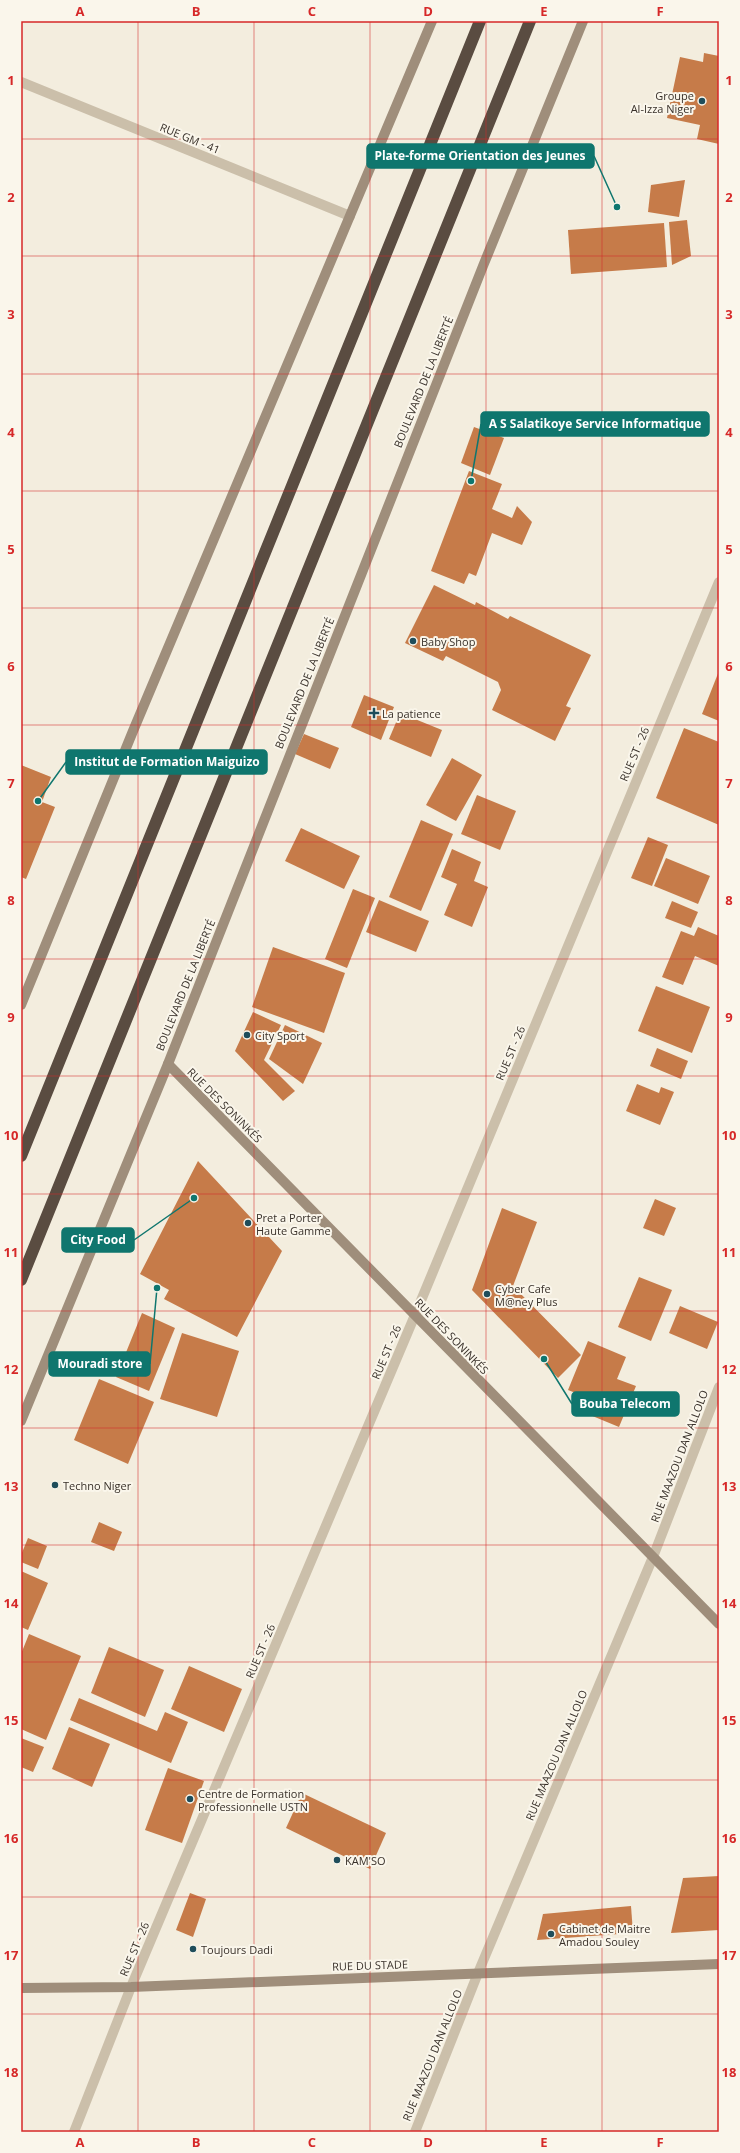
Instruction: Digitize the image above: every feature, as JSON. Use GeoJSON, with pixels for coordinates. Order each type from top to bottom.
{"type":"FeatureCollection","features":[{"type":"Feature","properties":{"kind":"highway"},"geometry":{"type":"LineString","coordinates":[[21,1156],[480,21]]}},
{"type":"Feature","properties":{"kind":"highway"},"geometry":{"type":"LineString","coordinates":[[21,1280],[530,21]]}},
{"type":"Feature","properties":{"kind":"main road"},"geometry":{"type":"LineString","coordinates":[[21,1005],[132,731],[432,21]]}},
{"type":"Feature","properties":{"kind":"main road","name":"BOULEVARD DE LA LIBERTÉ"},"geometry":{"type":"LineString","coordinates":[[21,1421],[168,1064],[483,266],[583,21]]}},
{"type":"Feature","properties":{"kind":"main road","name":"RUE DES SONINKÉS"},"geometry":{"type":"LineString","coordinates":[[168,1064],[719,1624]]}},
{"type":"Feature","properties":{"kind":"main road","name":"RUE DU STADE"},"geometry":{"type":"LineString","coordinates":[[21,1988],[131,1987],[478,1972],[719,1964]]}},
{"type":"Feature","properties":{"kind":"street","name":"RUE GM - 41"},"geometry":{"type":"LineString","coordinates":[[21,82],[350,216]]}},
{"type":"Feature","properties":{"kind":"street","name":"RUE ST - 26"},"geometry":{"type":"LineString","coordinates":[[74,2132],[131,1987],[415,1315],[719,582]]}},
{"type":"Feature","properties":{"kind":"street","name":"RUE MAAZOU DAN ALLOLO"},"geometry":{"type":"LineString","coordinates":[[415,2132],[478,1972],[653,1557],[719,1387]]}},
{"type":"Feature","properties":{"kind":"building"},"geometry":{"type":"Polygon","coordinates":[[[704,53],[719,56],[719,144],[697,139],[700,125],[667,118],[680,57],[703,62],[704,53]]]}},
{"type":"Feature","properties":{"kind":"building"},"geometry":{"type":"Polygon","coordinates":[[[685,180],[679,217],[648,212],[651,185],[685,180]]]}},
{"type":"Feature","properties":{"kind":"building"},"geometry":{"type":"Polygon","coordinates":[[[687,220],[691,256],[672,265],[669,222],[687,220]]]}},
{"type":"Feature","properties":{"kind":"building"},"geometry":{"type":"Polygon","coordinates":[[[664,223],[667,267],[571,274],[568,230],[664,223]]]}},
{"type":"Feature","properties":{"kind":"building"},"geometry":{"type":"Polygon","coordinates":[[[474,427],[504,438],[490,475],[461,463],[474,427]]]}},
{"type":"Feature","properties":{"kind":"building"},"geometry":{"type":"Polygon","coordinates":[[[469,471],[502,484],[492,509],[512,518],[517,506],[532,522],[522,545],[492,533],[476,576],[469,573],[464,584],[431,571],[469,471]]]}},
{"type":"Feature","properties":{"kind":"building"},"geometry":{"type":"Polygon","coordinates":[[[434,585],[475,605],[476,602],[508,619],[510,616],[591,655],[566,706],[571,708],[555,741],[492,710],[501,690],[498,682],[446,656],[443,661],[405,643],[434,585]]]}},
{"type":"Feature","properties":{"kind":"building"},"geometry":{"type":"Polygon","coordinates":[[[719,671],[719,721],[702,714],[719,671]]]}},
{"type":"Feature","properties":{"kind":"building"},"geometry":{"type":"Polygon","coordinates":[[[364,695],[394,707],[381,740],[351,727],[364,695]]]}},
{"type":"Feature","properties":{"kind":"building"},"geometry":{"type":"Polygon","coordinates":[[[400,713],[442,730],[431,757],[389,739],[400,713]]]}},
{"type":"Feature","properties":{"kind":"building"},"geometry":{"type":"Polygon","coordinates":[[[684,728],[719,742],[719,825],[656,798],[684,728]]]}},
{"type":"Feature","properties":{"kind":"building"},"geometry":{"type":"Polygon","coordinates":[[[304,734],[339,748],[330,769],[295,754],[304,734]]]}},
{"type":"Feature","properties":{"kind":"building"},"geometry":{"type":"Polygon","coordinates":[[[452,758],[482,775],[456,821],[426,805],[452,758]]]}},
{"type":"Feature","properties":{"kind":"building"},"geometry":{"type":"Polygon","coordinates":[[[21,765],[51,777],[42,802],[55,807],[26,879],[21,877],[21,765]]]}},
{"type":"Feature","properties":{"kind":"building"},"geometry":{"type":"Polygon","coordinates":[[[477,795],[516,811],[500,850],[461,834],[477,795]]]}},
{"type":"Feature","properties":{"kind":"building"},"geometry":{"type":"Polygon","coordinates":[[[421,820],[453,834],[421,911],[389,897],[421,820]]]}},
{"type":"Feature","properties":{"kind":"building"},"geometry":{"type":"Polygon","coordinates":[[[301,828],[360,856],[344,889],[285,861],[301,828]]]}},
{"type":"Feature","properties":{"kind":"building"},"geometry":{"type":"Polygon","coordinates":[[[648,837],[668,845],[652,886],[631,878],[648,837]]]}},
{"type":"Feature","properties":{"kind":"building"},"geometry":{"type":"Polygon","coordinates":[[[452,849],[481,862],[474,881],[488,887],[472,927],[444,915],[457,884],[441,877],[452,849]]]}},
{"type":"Feature","properties":{"kind":"building"},"geometry":{"type":"Polygon","coordinates":[[[666,858],[710,876],[698,904],[654,886],[666,858]]]}},
{"type":"Feature","properties":{"kind":"building"},"geometry":{"type":"Polygon","coordinates":[[[353,889],[375,898],[347,968],[325,959],[353,889]]]}},
{"type":"Feature","properties":{"kind":"building"},"geometry":{"type":"Polygon","coordinates":[[[379,900],[429,921],[416,952],[366,932],[379,900]]]}},
{"type":"Feature","properties":{"kind":"building"},"geometry":{"type":"Polygon","coordinates":[[[672,901],[698,912],[691,928],[665,918],[672,901]]]}},
{"type":"Feature","properties":{"kind":"building"},"geometry":{"type":"Polygon","coordinates":[[[698,927],[719,936],[719,966],[695,956],[683,985],[662,977],[681,931],[694,936],[698,927]]]}},
{"type":"Feature","properties":{"kind":"building"},"geometry":{"type":"Polygon","coordinates":[[[273,947],[345,973],[324,1033],[252,1007],[273,947]]]}},
{"type":"Feature","properties":{"kind":"building"},"geometry":{"type":"Polygon","coordinates":[[[656,986],[710,1007],[692,1053],[638,1031],[656,986]]]}},
{"type":"Feature","properties":{"kind":"building"},"geometry":{"type":"Polygon","coordinates":[[[253,1012],[281,1025],[264,1060],[295,1091],[283,1101],[235,1051],[253,1012]]]}},
{"type":"Feature","properties":{"kind":"building"},"geometry":{"type":"Polygon","coordinates":[[[285,1025],[322,1043],[303,1084],[269,1059],[285,1025]]]}},
{"type":"Feature","properties":{"kind":"building"},"geometry":{"type":"Polygon","coordinates":[[[657,1048],[688,1061],[681,1079],[650,1066],[657,1048]]]}},
{"type":"Feature","properties":{"kind":"building"},"geometry":{"type":"Polygon","coordinates":[[[637,1084],[659,1093],[661,1087],[674,1092],[660,1125],[626,1111],[637,1084]]]}},
{"type":"Feature","properties":{"kind":"building"},"geometry":{"type":"Polygon","coordinates":[[[198,1161],[282,1251],[237,1337],[164,1299],[169,1290],[140,1274],[198,1161]]]}},
{"type":"Feature","properties":{"kind":"building"},"geometry":{"type":"Polygon","coordinates":[[[655,1199],[676,1208],[664,1236],[643,1228],[655,1199]]]}},
{"type":"Feature","properties":{"kind":"building"},"geometry":{"type":"Polygon","coordinates":[[[502,1208],[537,1222],[513,1286],[581,1355],[558,1378],[472,1290],[502,1208]]]}},
{"type":"Feature","properties":{"kind":"building"},"geometry":{"type":"Polygon","coordinates":[[[639,1277],[672,1290],[651,1341],[618,1327],[639,1277]]]}},
{"type":"Feature","properties":{"kind":"building"},"geometry":{"type":"Polygon","coordinates":[[[680,1306],[718,1322],[707,1349],[669,1333],[680,1306]]]}},
{"type":"Feature","properties":{"kind":"building"},"geometry":{"type":"Polygon","coordinates":[[[142,1313],[175,1328],[149,1391],[116,1377],[142,1313]]]}},
{"type":"Feature","properties":{"kind":"building"},"geometry":{"type":"Polygon","coordinates":[[[182,1333],[239,1351],[217,1417],[160,1399],[182,1333]]]}},
{"type":"Feature","properties":{"kind":"building"},"geometry":{"type":"Polygon","coordinates":[[[588,1341],[626,1357],[617,1379],[636,1386],[619,1427],[590,1415],[596,1401],[568,1390],[588,1341]]]}},
{"type":"Feature","properties":{"kind":"building"},"geometry":{"type":"Polygon","coordinates":[[[99,1379],[154,1402],[128,1464],[74,1440],[99,1379]]]}},
{"type":"Feature","properties":{"kind":"building"},"geometry":{"type":"Polygon","coordinates":[[[99,1522],[122,1532],[114,1551],[91,1542],[99,1522]]]}},
{"type":"Feature","properties":{"kind":"building"},"geometry":{"type":"Polygon","coordinates":[[[28,1538],[47,1546],[38,1569],[21,1562],[21,1555],[28,1538]]]}},
{"type":"Feature","properties":{"kind":"building"},"geometry":{"type":"Polygon","coordinates":[[[21,1571],[48,1583],[28,1630],[21,1627],[21,1571]]]}},
{"type":"Feature","properties":{"kind":"building"},"geometry":{"type":"Polygon","coordinates":[[[29,1634],[81,1656],[46,1740],[21,1729],[21,1654],[29,1634]]]}},
{"type":"Feature","properties":{"kind":"building"},"geometry":{"type":"Polygon","coordinates":[[[109,1647],[164,1670],[145,1717],[91,1693],[109,1647]]]}},
{"type":"Feature","properties":{"kind":"building"},"geometry":{"type":"Polygon","coordinates":[[[189,1666],[242,1689],[224,1732],[171,1709],[189,1666]]]}},
{"type":"Feature","properties":{"kind":"building"},"geometry":{"type":"Polygon","coordinates":[[[79,1698],[157,1731],[165,1712],[188,1722],[171,1763],[70,1720],[79,1698]]]}},
{"type":"Feature","properties":{"kind":"building"},"geometry":{"type":"Polygon","coordinates":[[[69,1727],[110,1744],[92,1787],[52,1769],[69,1727]]]}},
{"type":"Feature","properties":{"kind":"building"},"geometry":{"type":"Polygon","coordinates":[[[21,1738],[44,1747],[33,1772],[21,1767],[21,1738]]]}},
{"type":"Feature","properties":{"kind":"building"},"geometry":{"type":"Polygon","coordinates":[[[168,1768],[204,1781],[182,1843],[145,1830],[168,1768]]]}},
{"type":"Feature","properties":{"kind":"building"},"geometry":{"type":"Polygon","coordinates":[[[302,1793],[386,1833],[370,1869],[286,1828],[302,1793]]]}},
{"type":"Feature","properties":{"kind":"building"},"geometry":{"type":"Polygon","coordinates":[[[719,1876],[719,1930],[671,1933],[683,1878],[719,1876]]]}},
{"type":"Feature","properties":{"kind":"building"},"geometry":{"type":"Polygon","coordinates":[[[190,1893],[206,1899],[193,1937],[176,1930],[190,1893]]]}},
{"type":"Feature","properties":{"kind":"building"},"geometry":{"type":"Polygon","coordinates":[[[631,1906],[633,1933],[537,1940],[543,1914],[631,1906]]]}},
{"type":"Feature","properties":{"kind":"place","name":"Groupe Al-Izza Niger"},"geometry":{"type":"Point","coordinates":[702,101]}},
{"type":"Feature","properties":{"kind":"place","name":"Plate-forme Orientation des Jeunes"},"geometry":{"type":"Point","coordinates":[617,207]}},
{"type":"Feature","properties":{"kind":"place","name":"A S Salatikoye Service Informatique"},"geometry":{"type":"Point","coordinates":[471,481]}},
{"type":"Feature","properties":{"kind":"place","name":"Baby Shop"},"geometry":{"type":"Point","coordinates":[413,641]}},
{"type":"Feature","properties":{"kind":"place","name":"La patience"},"geometry":{"type":"Point","coordinates":[374,713]}},
{"type":"Feature","properties":{"kind":"place","name":"Institut de Formation Maiguizo"},"geometry":{"type":"Point","coordinates":[38,801]}},
{"type":"Feature","properties":{"kind":"place","name":"City Sport"},"geometry":{"type":"Point","coordinates":[247,1035]}},
{"type":"Feature","properties":{"kind":"place","name":"City Food"},"geometry":{"type":"Point","coordinates":[194,1198]}},
{"type":"Feature","properties":{"kind":"place","name":"Pret a Porter Haute Gamme"},"geometry":{"type":"Point","coordinates":[248,1223]}},
{"type":"Feature","properties":{"kind":"place","name":"Mouradi store"},"geometry":{"type":"Point","coordinates":[157,1288]}},
{"type":"Feature","properties":{"kind":"place","name":"Cyber Cafe M@ney Plus"},"geometry":{"type":"Point","coordinates":[487,1294]}},
{"type":"Feature","properties":{"kind":"place","name":"Bouba Telecom"},"geometry":{"type":"Point","coordinates":[544,1359]}},
{"type":"Feature","properties":{"kind":"place","name":"Techno Niger"},"geometry":{"type":"Point","coordinates":[55,1485]}},
{"type":"Feature","properties":{"kind":"place","name":"Centre de Formation Professionnelle USTN"},"geometry":{"type":"Point","coordinates":[190,1799]}},
{"type":"Feature","properties":{"kind":"place","name":"KAM'SO"},"geometry":{"type":"Point","coordinates":[337,1860]}},
{"type":"Feature","properties":{"kind":"place","name":"Cabinet de Maitre Amadou Souley"},"geometry":{"type":"Point","coordinates":[551,1934]}},
{"type":"Feature","properties":{"kind":"place","name":"Toujours Dadi"},"geometry":{"type":"Point","coordinates":[193,1949]}}]}
